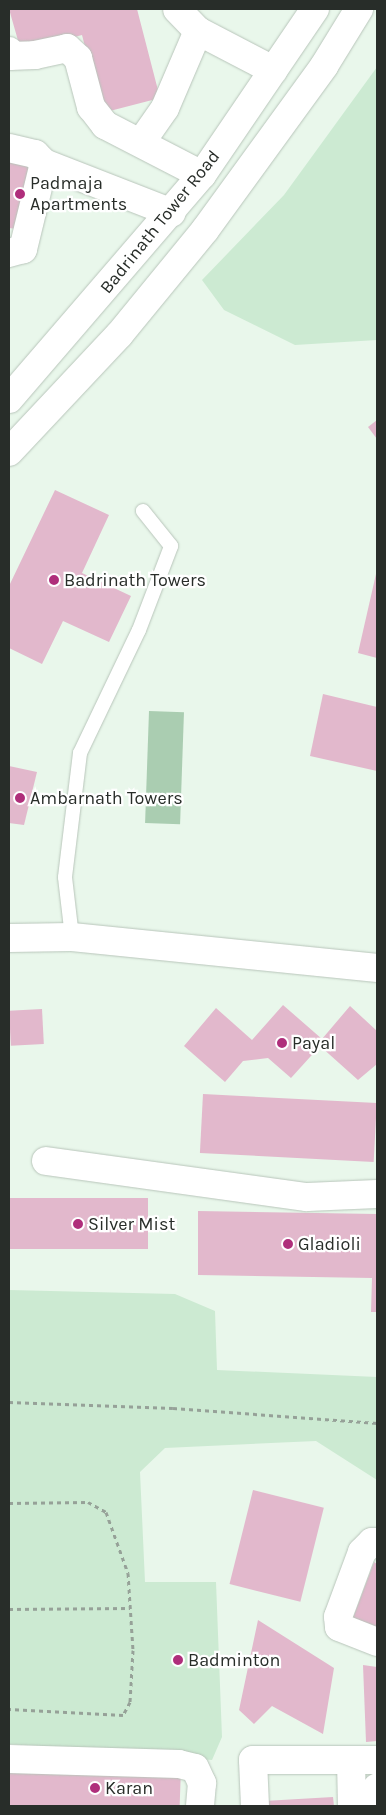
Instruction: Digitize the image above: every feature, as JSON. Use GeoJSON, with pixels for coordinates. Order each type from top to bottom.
{"type":"FeatureCollection","features":[{"type":"Feature","properties":{"kind":"street"},"geometry":{"type":"LineString","coordinates":[[177,9],[198,31],[273,70]]}},
{"type":"Feature","properties":{"kind":"street","name":"Badrinath Tower Road"},"geometry":{"type":"LineString","coordinates":[[9,399],[172,213],[202,175],[315,9]]}},
{"type":"Feature","properties":{"kind":"street"},"geometry":{"type":"LineString","coordinates":[[9,452],[119,335],[205,230],[324,66],[359,9]]}},
{"type":"Feature","properties":{"kind":"street"},"geometry":{"type":"LineString","coordinates":[[142,141],[165,108],[198,31]]}},
{"type":"Feature","properties":{"kind":"street"},"geometry":{"type":"LineString","coordinates":[[9,54],[67,48],[78,58],[91,107],[105,125],[142,141],[202,175]]}},
{"type":"Feature","properties":{"kind":"street"},"geometry":{"type":"LineString","coordinates":[[9,148],[36,154],[44,163],[172,213]]}},
{"type":"Feature","properties":{"kind":"street"},"geometry":{"type":"LineString","coordinates":[[9,253],[23,249],[44,163]]}},
{"type":"Feature","properties":{"kind":"street"},"geometry":{"type":"LineString","coordinates":[[9,938],[72,937],[377,968]]}},
{"type":"Feature","properties":{"kind":"street"},"geometry":{"type":"LineString","coordinates":[[46,1161],[307,1197],[377,1194]]}},
{"type":"Feature","properties":{"kind":"street"},"geometry":{"type":"LineString","coordinates":[[377,1542],[372,1542],[362,1552],[338,1617],[339,1627],[377,1642]]}},
{"type":"Feature","properties":{"kind":"street"},"geometry":{"type":"LineString","coordinates":[[9,1760],[179,1764],[195,1768],[202,1783],[200,1806]]}},
{"type":"Feature","properties":{"kind":"street"},"geometry":{"type":"LineString","coordinates":[[255,1806],[253,1760],[364,1760],[352,1806]]}},
{"type":"Feature","properties":{"kind":"street"},"geometry":{"type":"LineString","coordinates":[[373,1806],[377,1787]]}},
{"type":"Feature","properties":{"kind":"lane"},"geometry":{"type":"LineString","coordinates":[[72,937],[65,878],[80,753],[139,630],[171,546],[143,511]]}},
{"type":"Feature","properties":{"kind":"path"},"geometry":{"type":"LineString","coordinates":[[9,1402],[173,1408],[377,1423]]}},
{"type":"Feature","properties":{"kind":"path"},"geometry":{"type":"LineString","coordinates":[[9,1502],[88,1502],[106,1512],[128,1573],[130,1608],[130,1702],[123,1715],[9,1709]]}},
{"type":"Feature","properties":{"kind":"path"},"geometry":{"type":"LineString","coordinates":[[9,1609],[130,1608]]}},
{"type":"Feature","properties":{"kind":"shaded area"},"geometry":{"type":"Polygon","coordinates":[[[377,67],[377,340],[295,345],[224,310],[202,280],[284,195],[377,67]]]}},
{"type":"Feature","properties":{"kind":"shaded area"},"geometry":{"type":"Polygon","coordinates":[[[149,711],[184,712],[180,824],[145,823],[149,711]]]}},
{"type":"Feature","properties":{"kind":"shaded area"},"geometry":{"type":"Polygon","coordinates":[[[9,1290],[175,1294],[215,1311],[217,1370],[377,1377],[377,1480],[316,1441],[165,1448],[140,1472],[145,1582],[216,1582],[222,1737],[212,1760],[9,1744],[9,1290]]]}},
{"type":"Feature","properties":{"kind":"building"},"geometry":{"type":"Polygon","coordinates":[[[9,9],[137,9],[160,98],[102,113],[82,35],[21,51],[9,9]]]}},
{"type":"Feature","properties":{"kind":"building","name":"Padmaja Apartments"},"geometry":{"type":"Polygon","coordinates":[[[9,155],[37,160],[25,230],[9,228],[9,155]]]}},
{"type":"Feature","properties":{"kind":"building"},"geometry":{"type":"Polygon","coordinates":[[[377,420],[377,439],[368,427],[377,420]]]}},
{"type":"Feature","properties":{"kind":"building","name":"Badrinath Towers"},"geometry":{"type":"Polygon","coordinates":[[[55,490],[109,515],[82,573],[131,596],[109,642],[63,621],[42,664],[9,648],[9,586],[55,490]]]}},
{"type":"Feature","properties":{"kind":"building"},"geometry":{"type":"Polygon","coordinates":[[[377,574],[377,658],[358,653],[377,574]]]}},
{"type":"Feature","properties":{"kind":"building"},"geometry":{"type":"Polygon","coordinates":[[[323,694],[377,707],[377,771],[310,756],[323,694]]]}},
{"type":"Feature","properties":{"kind":"building","name":"Ambarnath Towers"},"geometry":{"type":"Polygon","coordinates":[[[9,766],[37,772],[24,825],[9,823],[9,766]]]}},
{"type":"Feature","properties":{"kind":"building","name":"Payal"},"geometry":{"type":"Polygon","coordinates":[[[283,1005],[322,1039],[350,1006],[377,1031],[377,1064],[358,1080],[320,1046],[291,1078],[268,1058],[243,1061],[225,1082],[184,1046],[216,1008],[252,1040],[283,1005]]]}},
{"type":"Feature","properties":{"kind":"building"},"geometry":{"type":"Polygon","coordinates":[[[42,1009],[44,1044],[11,1046],[9,1011],[42,1009]]]}},
{"type":"Feature","properties":{"kind":"building"},"geometry":{"type":"Polygon","coordinates":[[[203,1094],[377,1103],[374,1162],[200,1153],[203,1094]]]}},
{"type":"Feature","properties":{"kind":"building","name":"Silver Mist"},"geometry":{"type":"Polygon","coordinates":[[[9,1198],[148,1198],[148,1249],[9,1249],[9,1198]]]}},
{"type":"Feature","properties":{"kind":"building","name":"Gladioli"},"geometry":{"type":"Polygon","coordinates":[[[198,1211],[377,1214],[377,1312],[371,1312],[372,1278],[198,1275],[198,1211]]]}},
{"type":"Feature","properties":{"kind":"building"},"geometry":{"type":"Polygon","coordinates":[[[253,1490],[324,1508],[300,1602],[230,1584],[253,1490]]]}},
{"type":"Feature","properties":{"kind":"building"},"geometry":{"type":"Polygon","coordinates":[[[374,1562],[377,1564],[377,1635],[351,1623],[374,1562]]]}},
{"type":"Feature","properties":{"kind":"building"},"geometry":{"type":"Polygon","coordinates":[[[258,1620],[334,1668],[323,1734],[272,1706],[254,1724],[239,1710],[258,1620]]]}},
{"type":"Feature","properties":{"kind":"building"},"geometry":{"type":"Polygon","coordinates":[[[363,1665],[377,1667],[377,1741],[366,1742],[363,1665]]]}},
{"type":"Feature","properties":{"kind":"building","name":"Karan"},"geometry":{"type":"Polygon","coordinates":[[[9,1764],[181,1770],[180,1806],[9,1806],[9,1764]]]}},
{"type":"Feature","properties":{"kind":"building"},"geometry":{"type":"Polygon","coordinates":[[[333,1797],[334,1806],[265,1806],[264,1801],[333,1797]]]}},
{"type":"Feature","properties":{"kind":"place","name":"Padmaja Apartments"},"geometry":{"type":"Point","coordinates":[20,194]}},
{"type":"Feature","properties":{"kind":"place","name":"Badrinath Towers"},"geometry":{"type":"Point","coordinates":[54,580]}},
{"type":"Feature","properties":{"kind":"place","name":"Ambarnath Towers"},"geometry":{"type":"Point","coordinates":[20,798]}},
{"type":"Feature","properties":{"kind":"place","name":"Payal"},"geometry":{"type":"Point","coordinates":[282,1043]}},
{"type":"Feature","properties":{"kind":"place","name":"Silver Mist"},"geometry":{"type":"Point","coordinates":[78,1224]}},
{"type":"Feature","properties":{"kind":"place","name":"Gladioli"},"geometry":{"type":"Point","coordinates":[288,1244]}},
{"type":"Feature","properties":{"kind":"place","name":"Badminton"},"geometry":{"type":"Point","coordinates":[178,1660]}},
{"type":"Feature","properties":{"kind":"place","name":"Karan"},"geometry":{"type":"Point","coordinates":[95,1788]}}]}
